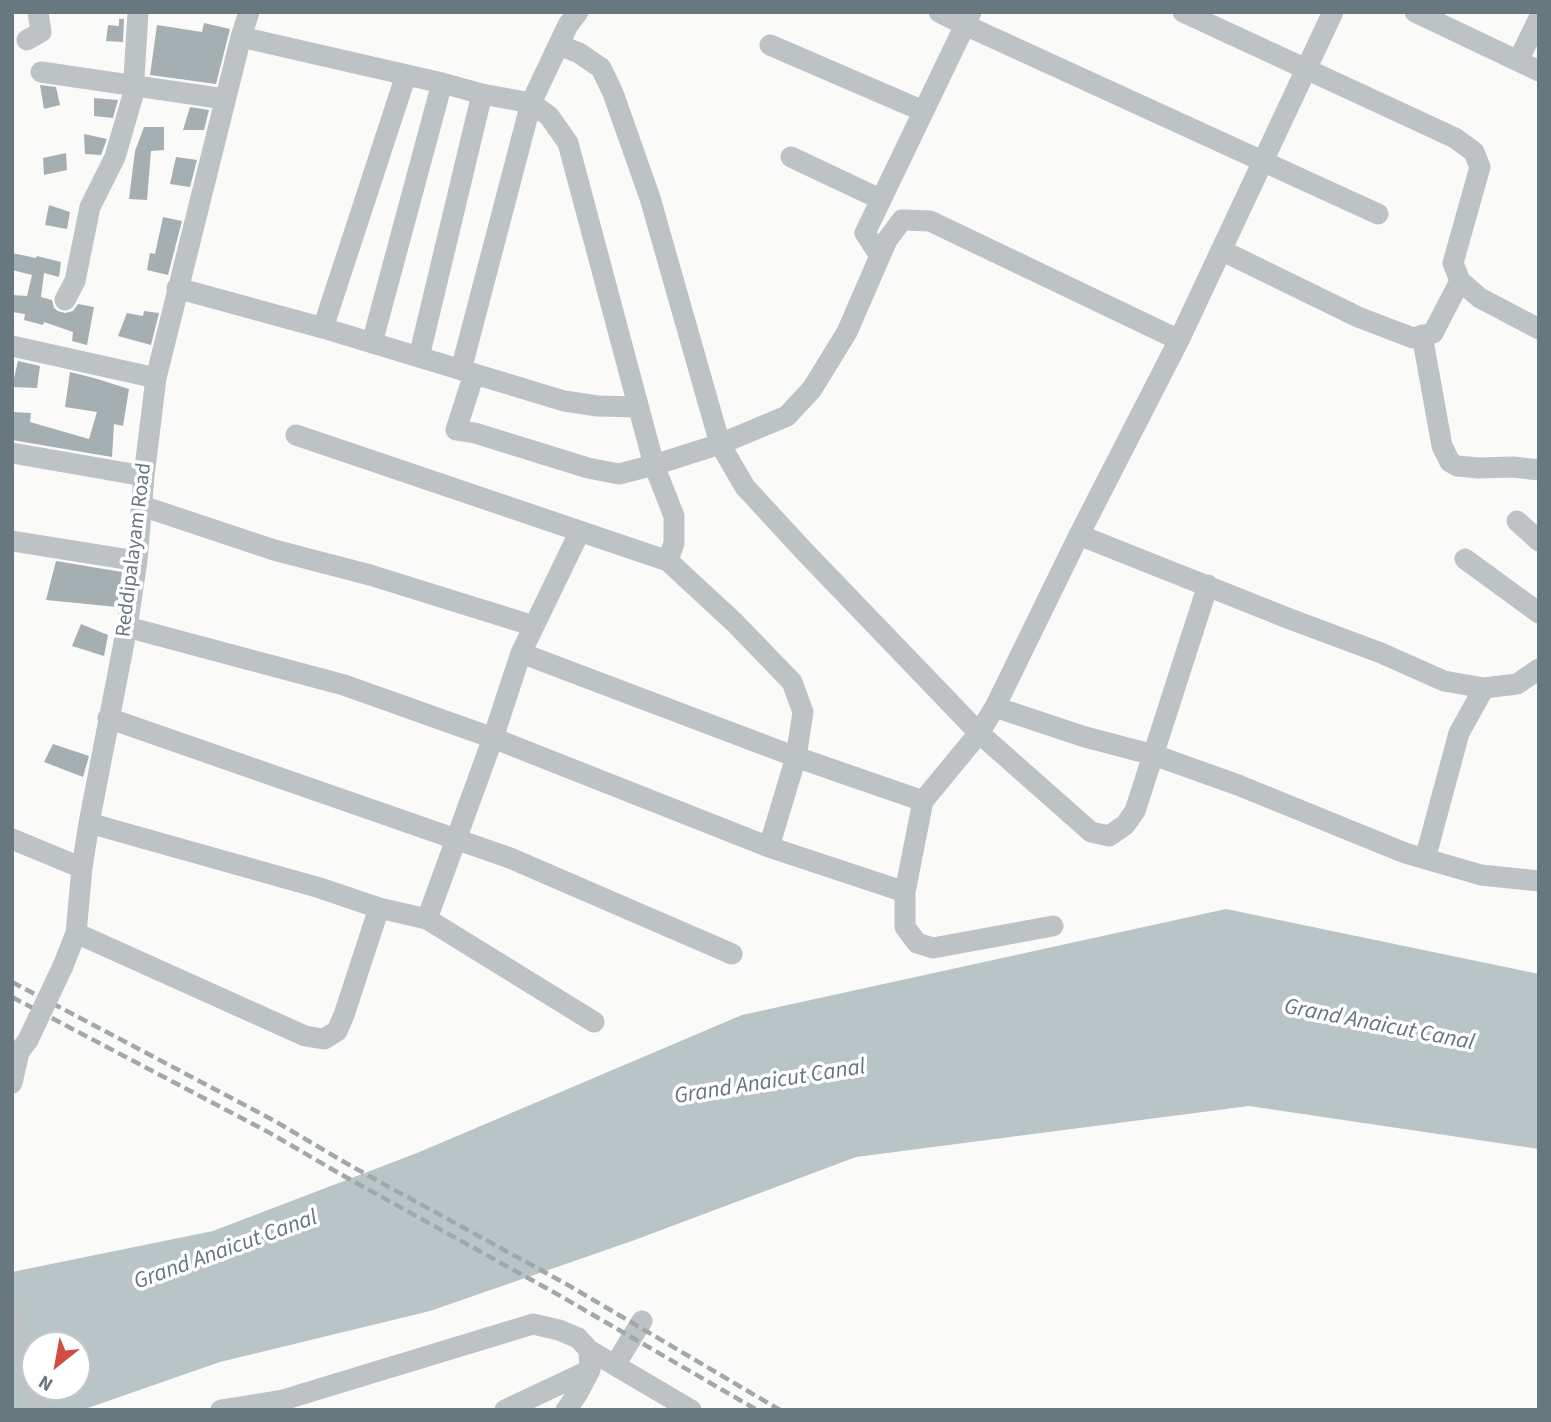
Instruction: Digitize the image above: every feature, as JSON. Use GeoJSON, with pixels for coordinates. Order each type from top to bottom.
{"type":"FeatureCollection","features":[{"type":"Feature","properties":{"kind":"street"},"geometry":{"type":"LineString","coordinates":[[27,40],[41,32],[38,12]]}},
{"type":"Feature","properties":{"kind":"street"},"geometry":{"type":"LineString","coordinates":[[65,300],[75,281],[90,206],[115,157],[133,95],[138,12]]}},
{"type":"Feature","properties":{"kind":"street","name":"Reddipalayam Road"},"geometry":{"type":"LineString","coordinates":[[12,1083],[20,1047],[63,966],[76,933],[89,824],[137,561],[156,378],[249,12]]}},
{"type":"Feature","properties":{"kind":"street"},"geometry":{"type":"LineString","coordinates":[[939,12],[968,19],[1378,214]]}},
{"type":"Feature","properties":{"kind":"street"},"geometry":{"type":"LineString","coordinates":[[1183,12],[1455,138],[1474,152],[1480,167],[1453,262],[1460,281],[1480,298],[1539,329]]}},
{"type":"Feature","properties":{"kind":"street"},"geometry":{"type":"LineString","coordinates":[[1053,926],[933,948],[917,943],[905,927],[905,892],[923,802],[979,733],[995,707],[1179,340],[1333,12]]}},
{"type":"Feature","properties":{"kind":"street"},"geometry":{"type":"LineString","coordinates":[[567,16],[559,45],[531,103],[456,430],[618,474],[720,443],[787,416],[811,389],[847,332],[887,240],[902,220],[930,221],[1179,340]]}},
{"type":"Feature","properties":{"kind":"street"},"geometry":{"type":"LineString","coordinates":[[1432,16],[1539,71]]}},
{"type":"Feature","properties":{"kind":"street"},"geometry":{"type":"LineString","coordinates":[[1518,61],[1539,18]]}},
{"type":"Feature","properties":{"kind":"street"},"geometry":{"type":"LineString","coordinates":[[880,256],[865,233],[968,19]]}},
{"type":"Feature","properties":{"kind":"street"},"geometry":{"type":"LineString","coordinates":[[241,37],[531,103],[550,116],[568,143],[654,465],[674,516],[674,544],[668,561]]}},
{"type":"Feature","properties":{"kind":"street"},"geometry":{"type":"LineString","coordinates":[[559,45],[579,53],[601,68],[612,93],[650,198],[720,443],[744,487],[979,733],[1091,832],[1109,836],[1125,825],[1135,811],[1208,585]]}},
{"type":"Feature","properties":{"kind":"street"},"geometry":{"type":"LineString","coordinates":[[769,45],[923,111]]}},
{"type":"Feature","properties":{"kind":"street"},"geometry":{"type":"LineString","coordinates":[[41,72],[225,99]]}},
{"type":"Feature","properties":{"kind":"street"},"geometry":{"type":"LineString","coordinates":[[323,328],[406,75]]}},
{"type":"Feature","properties":{"kind":"street"},"geometry":{"type":"LineString","coordinates":[[372,343],[442,83]]}},
{"type":"Feature","properties":{"kind":"street"},"geometry":{"type":"LineString","coordinates":[[419,357],[482,94]]}},
{"type":"Feature","properties":{"kind":"street"},"geometry":{"type":"LineString","coordinates":[[791,157],[880,200]]}},
{"type":"Feature","properties":{"kind":"street"},"geometry":{"type":"LineString","coordinates":[[1221,250],[1358,317],[1413,338],[1433,332],[1460,281]]}},
{"type":"Feature","properties":{"kind":"street"},"geometry":{"type":"LineString","coordinates":[[177,288],[323,328],[564,401],[598,406],[638,407]]}},
{"type":"Feature","properties":{"kind":"street"},"geometry":{"type":"LineString","coordinates":[[1422,335],[1442,446],[1450,462],[1457,466],[1513,467],[1539,471]]}},
{"type":"Feature","properties":{"kind":"street"},"geometry":{"type":"LineString","coordinates":[[12,346],[156,378]]}},
{"type":"Feature","properties":{"kind":"street"},"geometry":{"type":"LineString","coordinates":[[296,435],[668,561],[735,623],[792,682],[803,712],[796,757],[769,847]]}},
{"type":"Feature","properties":{"kind":"street"},"geometry":{"type":"LineString","coordinates":[[12,453],[144,476]]}},
{"type":"Feature","properties":{"kind":"street"},"geometry":{"type":"LineString","coordinates":[[142,506],[274,550],[370,575],[534,626]]}},
{"type":"Feature","properties":{"kind":"street"},"geometry":{"type":"LineString","coordinates":[[1517,521],[1539,541]]}},
{"type":"Feature","properties":{"kind":"street"},"geometry":{"type":"LineString","coordinates":[[426,919],[493,738],[521,653],[580,531]]}},
{"type":"Feature","properties":{"kind":"street"},"geometry":{"type":"LineString","coordinates":[[1079,535],[1381,653],[1444,681],[1484,688],[1517,684],[1539,668]]}},
{"type":"Feature","properties":{"kind":"street"},"geometry":{"type":"LineString","coordinates":[[12,541],[137,561]]}},
{"type":"Feature","properties":{"kind":"street"},"geometry":{"type":"LineString","coordinates":[[1465,559],[1539,613]]}},
{"type":"Feature","properties":{"kind":"street"},"geometry":{"type":"LineString","coordinates":[[127,627],[344,685],[493,738],[769,847],[905,892]]}},
{"type":"Feature","properties":{"kind":"street"},"geometry":{"type":"LineString","coordinates":[[521,653],[923,802]]}},
{"type":"Feature","properties":{"kind":"street"},"geometry":{"type":"LineString","coordinates":[[1425,859],[1460,733],[1484,688]]}},
{"type":"Feature","properties":{"kind":"street"},"geometry":{"type":"LineString","coordinates":[[995,707],[1085,737],[1154,754],[1405,853],[1481,875],[1539,881]]}},
{"type":"Feature","properties":{"kind":"street"},"geometry":{"type":"LineString","coordinates":[[108,718],[510,858],[732,954]]}},
{"type":"Feature","properties":{"kind":"street"},"geometry":{"type":"LineString","coordinates":[[89,824],[320,888],[379,908],[426,919],[594,1022]]}},
{"type":"Feature","properties":{"kind":"street"},"geometry":{"type":"LineString","coordinates":[[12,839],[82,868]]}},
{"type":"Feature","properties":{"kind":"street"},"geometry":{"type":"LineString","coordinates":[[76,933],[305,1036],[324,1039],[337,1031],[352,994],[379,908]]}},
{"type":"Feature","properties":{"kind":"street"},"geometry":{"type":"LineString","coordinates":[[12,1309],[39,1410]]}},
{"type":"Feature","properties":{"kind":"street"},"geometry":{"type":"LineString","coordinates":[[615,1365],[642,1321]]}},
{"type":"Feature","properties":{"kind":"street"},"geometry":{"type":"LineString","coordinates":[[222,1410],[285,1405],[533,1324],[578,1338],[589,1360],[578,1393],[566,1410]]}},
{"type":"Feature","properties":{"kind":"street"},"geometry":{"type":"LineString","coordinates":[[505,1410],[589,1360],[615,1365],[691,1410]]}},
{"type":"Feature","properties":{"kind":"water","name":"Grand Anaicut Canal"},"geometry":{"type":"Polygon","coordinates":[[[1226,909],[1539,974],[1539,1149],[1249,1106],[856,1157],[632,1241],[430,1311],[220,1362],[82,1410],[12,1410],[12,1272],[213,1231],[417,1153],[742,1015],[1226,909]]]}},
{"type":"Feature","properties":{"kind":"building"},"geometry":{"type":"Polygon","coordinates":[[[119,19],[124,19],[123,42],[106,41],[108,25],[119,26],[119,19]]]}},
{"type":"Feature","properties":{"kind":"building"},"geometry":{"type":"Polygon","coordinates":[[[204,23],[230,29],[216,84],[150,75],[157,25],[202,32],[204,23]]]}},
{"type":"Feature","properties":{"kind":"building"},"geometry":{"type":"Polygon","coordinates":[[[40,85],[56,87],[60,105],[44,109],[40,85]]]}},
{"type":"Feature","properties":{"kind":"building"},"geometry":{"type":"Polygon","coordinates":[[[94,98],[118,100],[113,118],[94,116],[94,98]]]}},
{"type":"Feature","properties":{"kind":"building"},"geometry":{"type":"Polygon","coordinates":[[[190,107],[209,110],[204,130],[183,130],[190,107]]]}},
{"type":"Feature","properties":{"kind":"building"},"geometry":{"type":"Polygon","coordinates":[[[144,127],[164,127],[164,150],[151,151],[147,200],[129,199],[135,151],[144,127]]]}},
{"type":"Feature","properties":{"kind":"building"},"geometry":{"type":"Polygon","coordinates":[[[84,134],[107,139],[101,155],[85,154],[84,134]]]}},
{"type":"Feature","properties":{"kind":"building"},"geometry":{"type":"Polygon","coordinates":[[[66,153],[67,170],[44,175],[43,158],[66,153]]]}},
{"type":"Feature","properties":{"kind":"building"},"geometry":{"type":"Polygon","coordinates":[[[176,157],[197,160],[190,187],[170,184],[176,157]]]}},
{"type":"Feature","properties":{"kind":"building"},"geometry":{"type":"Polygon","coordinates":[[[49,205],[70,212],[67,229],[45,225],[49,205]]]}},
{"type":"Feature","properties":{"kind":"building"},"geometry":{"type":"Polygon","coordinates":[[[163,217],[182,221],[168,275],[147,270],[150,253],[155,254],[163,217]]]}},
{"type":"Feature","properties":{"kind":"building"},"geometry":{"type":"Polygon","coordinates":[[[12,253],[61,262],[59,277],[44,273],[41,297],[52,300],[54,308],[65,313],[73,311],[78,304],[94,307],[87,345],[72,341],[73,332],[44,322],[43,325],[24,320],[25,314],[12,312],[12,295],[27,296],[32,275],[12,270],[12,253]]]}},
{"type":"Feature","properties":{"kind":"building"},"geometry":{"type":"Polygon","coordinates":[[[144,311],[159,313],[151,345],[118,336],[127,313],[143,316],[144,311]]]}},
{"type":"Feature","properties":{"kind":"building"},"geometry":{"type":"Polygon","coordinates":[[[18,361],[40,366],[37,388],[12,387],[18,361]]]}},
{"type":"Feature","properties":{"kind":"building"},"geometry":{"type":"Polygon","coordinates":[[[70,372],[129,389],[123,426],[114,424],[112,457],[12,440],[12,412],[31,413],[30,422],[89,439],[97,412],[65,407],[70,372]]]}},
{"type":"Feature","properties":{"kind":"building"},"geometry":{"type":"Polygon","coordinates":[[[56,561],[122,572],[117,607],[46,600],[56,561]]]}},
{"type":"Feature","properties":{"kind":"building"},"geometry":{"type":"Polygon","coordinates":[[[81,624],[108,635],[104,656],[72,646],[81,624]]]}},
{"type":"Feature","properties":{"kind":"building"},"geometry":{"type":"Polygon","coordinates":[[[53,744],[89,756],[83,777],[44,762],[53,744]]]}},
{"type":"Feature","properties":{"kind":"railway"},"geometry":{"type":"LineString","coordinates":[[12,982],[273,1120],[568,1285],[780,1410]]}},
{"type":"Feature","properties":{"kind":"railway"},"geometry":{"type":"LineString","coordinates":[[12,997],[270,1133],[757,1410]]}}]}
